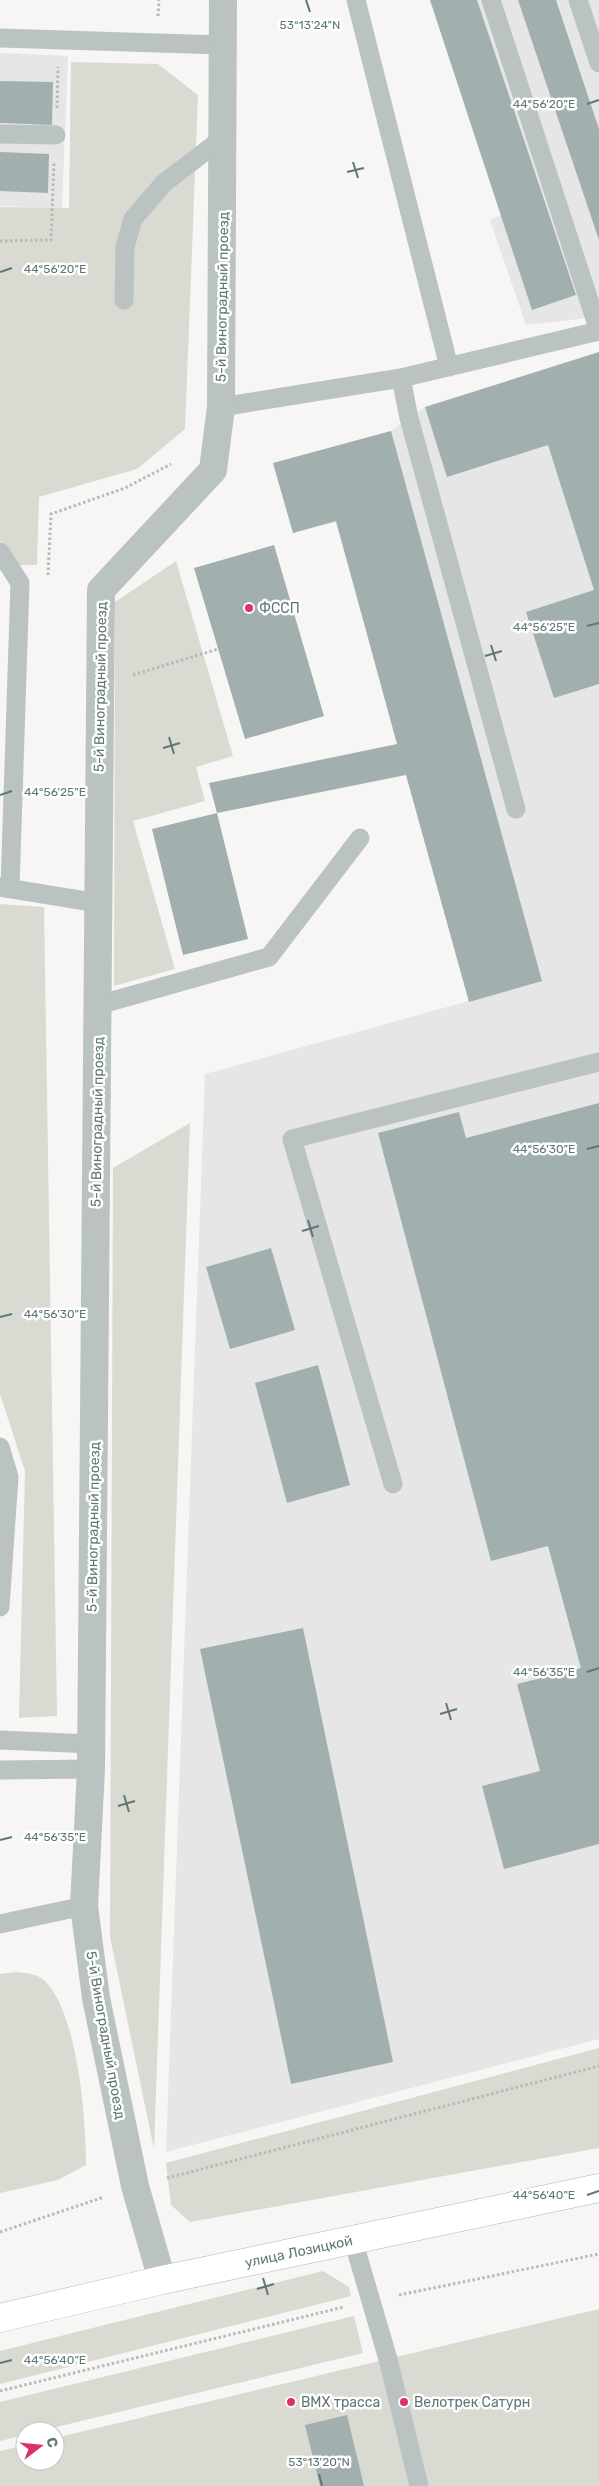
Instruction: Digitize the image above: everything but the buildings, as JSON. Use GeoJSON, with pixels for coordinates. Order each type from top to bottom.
{"type":"FeatureCollection","features":[{"type":"Feature","properties":{"kind":"main road","name":"улица Лозицкой"},"geometry":{"type":"LineString","coordinates":[[0,2318],[162,2280],[599,2188]]}},
{"type":"Feature","properties":{"kind":"street","name":"5-й Виноградный проезд"},"geometry":{"type":"LineString","coordinates":[[162,2280],[135,2186],[96,1998],[84,1906],[91,1756],[101,590],[213,470],[221,407],[224,137],[223,0]]}},
{"type":"Feature","properties":{"kind":"lane"},"geometry":{"type":"LineString","coordinates":[[356,0],[449,367]]}},
{"type":"Feature","properties":{"kind":"lane"},"geometry":{"type":"LineString","coordinates":[[221,407],[401,378],[599,331],[491,0]]}},
{"type":"Feature","properties":{"kind":"lane"},"geometry":{"type":"LineString","coordinates":[[578,0],[599,62]]}},
{"type":"Feature","properties":{"kind":"lane"},"geometry":{"type":"LineString","coordinates":[[0,38],[222,45]]}},
{"type":"Feature","properties":{"kind":"lane"},"geometry":{"type":"LineString","coordinates":[[0,134],[56,135]]}},
{"type":"Feature","properties":{"kind":"lane"},"geometry":{"type":"LineString","coordinates":[[124,300],[125,247],[132,219],[164,183],[224,137]]}},
{"type":"Feature","properties":{"kind":"lane"},"geometry":{"type":"LineString","coordinates":[[401,378],[411,428],[516,810]]}},
{"type":"Feature","properties":{"kind":"lane"},"geometry":{"type":"LineString","coordinates":[[0,552],[20,583],[5,888],[98,903]]}},
{"type":"Feature","properties":{"kind":"lane"},"geometry":{"type":"LineString","coordinates":[[98,1005],[270,957],[360,838]]}},
{"type":"Feature","properties":{"kind":"lane"},"geometry":{"type":"LineString","coordinates":[[393,1484],[292,1139],[599,1062]]}},
{"type":"Feature","properties":{"kind":"lane"},"geometry":{"type":"LineString","coordinates":[[0,1447],[9,1478],[0,1606]]}},
{"type":"Feature","properties":{"kind":"lane"},"geometry":{"type":"LineString","coordinates":[[0,1740],[91,1756]]}},
{"type":"Feature","properties":{"kind":"lane"},"geometry":{"type":"LineString","coordinates":[[0,1770],[91,1756]]}},
{"type":"Feature","properties":{"kind":"lane"},"geometry":{"type":"LineString","coordinates":[[0,1924],[84,1906]]}},
{"type":"Feature","properties":{"kind":"lane"},"geometry":{"type":"LineString","coordinates":[[353,2240],[372,2300],[418,2486]]}},
{"type":"Feature","properties":{"kind":"path"},"geometry":{"type":"LineString","coordinates":[[156,43],[159,0]]}},
{"type":"Feature","properties":{"kind":"path"},"geometry":{"type":"LineString","coordinates":[[0,241],[51,240],[59,40]]}},
{"type":"Feature","properties":{"kind":"path"},"geometry":{"type":"LineString","coordinates":[[48,581],[51,514],[125,488],[173,463]]}},
{"type":"Feature","properties":{"kind":"path"},"geometry":{"type":"LineString","coordinates":[[100,686],[218,649]]}},
{"type":"Feature","properties":{"kind":"path"},"geometry":{"type":"LineString","coordinates":[[0,2232],[135,2186],[599,2066]]}},
{"type":"Feature","properties":{"kind":"path"},"geometry":{"type":"LineString","coordinates":[[0,2391],[372,2300],[599,2254]]}},
{"type":"Feature","properties":{"kind":"shaded area"},"geometry":{"type":"Polygon","coordinates":[[[430,0],[599,0],[599,317],[526,325],[490,220],[502,215],[430,0]]]}},
{"type":"Feature","properties":{"kind":"shaded area"},"geometry":{"type":"Polygon","coordinates":[[[0,53],[68,56],[62,208],[0,206],[0,53]]]}},
{"type":"Feature","properties":{"kind":"shaded area"},"geometry":{"type":"Polygon","coordinates":[[[71,62],[158,64],[198,95],[185,429],[137,469],[39,497],[37,565],[14,565],[0,540],[0,207],[69,208],[71,62]]]}},
{"type":"Feature","properties":{"kind":"shaded area"},"geometry":{"type":"Polygon","coordinates":[[[599,352],[599,2039],[166,2152],[205,1074],[469,1001],[336,522],[293,533],[273,463],[391,431],[425,407],[599,352]]]}},
{"type":"Feature","properties":{"kind":"shaded area"},"geometry":{"type":"Polygon","coordinates":[[[176,561],[233,756],[196,767],[205,801],[133,821],[175,969],[114,986],[115,602],[176,561]]]}},
{"type":"Feature","properties":{"kind":"shaded area"},"geometry":{"type":"Polygon","coordinates":[[[0,904],[44,907],[57,1716],[19,1718],[25,1471],[0,1394],[0,904]]]}},
{"type":"Feature","properties":{"kind":"shaded area"},"geometry":{"type":"Polygon","coordinates":[[[190,1123],[154,2149],[110,1937],[113,1168],[190,1123]]]}},
{"type":"Feature","properties":{"kind":"shaded area"},"geometry":{"type":"Polygon","coordinates":[[[17,1972],[35,1975],[45,1981],[56,1996],[65,2017],[78,2068],[82,2095],[86,2165],[58,2180],[0,2193],[0,1974],[17,1972]]]}},
{"type":"Feature","properties":{"kind":"shaded area"},"geometry":{"type":"Polygon","coordinates":[[[599,2048],[599,2148],[190,2222],[171,2205],[166,2163],[599,2048]]]}},
{"type":"Feature","properties":{"kind":"shaded area"},"geometry":{"type":"Polygon","coordinates":[[[323,2271],[349,2287],[351,2296],[0,2384],[0,2351],[323,2271]]]}},
{"type":"Feature","properties":{"kind":"shaded area","name":"Велотрек Сатурн"},"geometry":{"type":"Polygon","coordinates":[[[599,2309],[599,2486],[0,2486],[0,2451],[15,2447],[15,2471],[65,2471],[65,2436],[599,2309]]]}},
{"type":"Feature","properties":{"kind":"shaded area"},"geometry":{"type":"Polygon","coordinates":[[[354,2316],[363,2353],[65,2425],[65,2421],[15,2421],[15,2437],[0,2441],[0,2402],[354,2316]]]}},
{"type":"Feature","properties":{"kind":"place","name":"ФССП"},"geometry":{"type":"Point","coordinates":[249,608]}},
{"type":"Feature","properties":{"kind":"place","name":"BMX трасса"},"geometry":{"type":"Point","coordinates":[291,2402]}},
{"type":"Feature","properties":{"kind":"place","name":"Велотрек Сатурн"},"geometry":{"type":"Point","coordinates":[404,2402]}}]}
